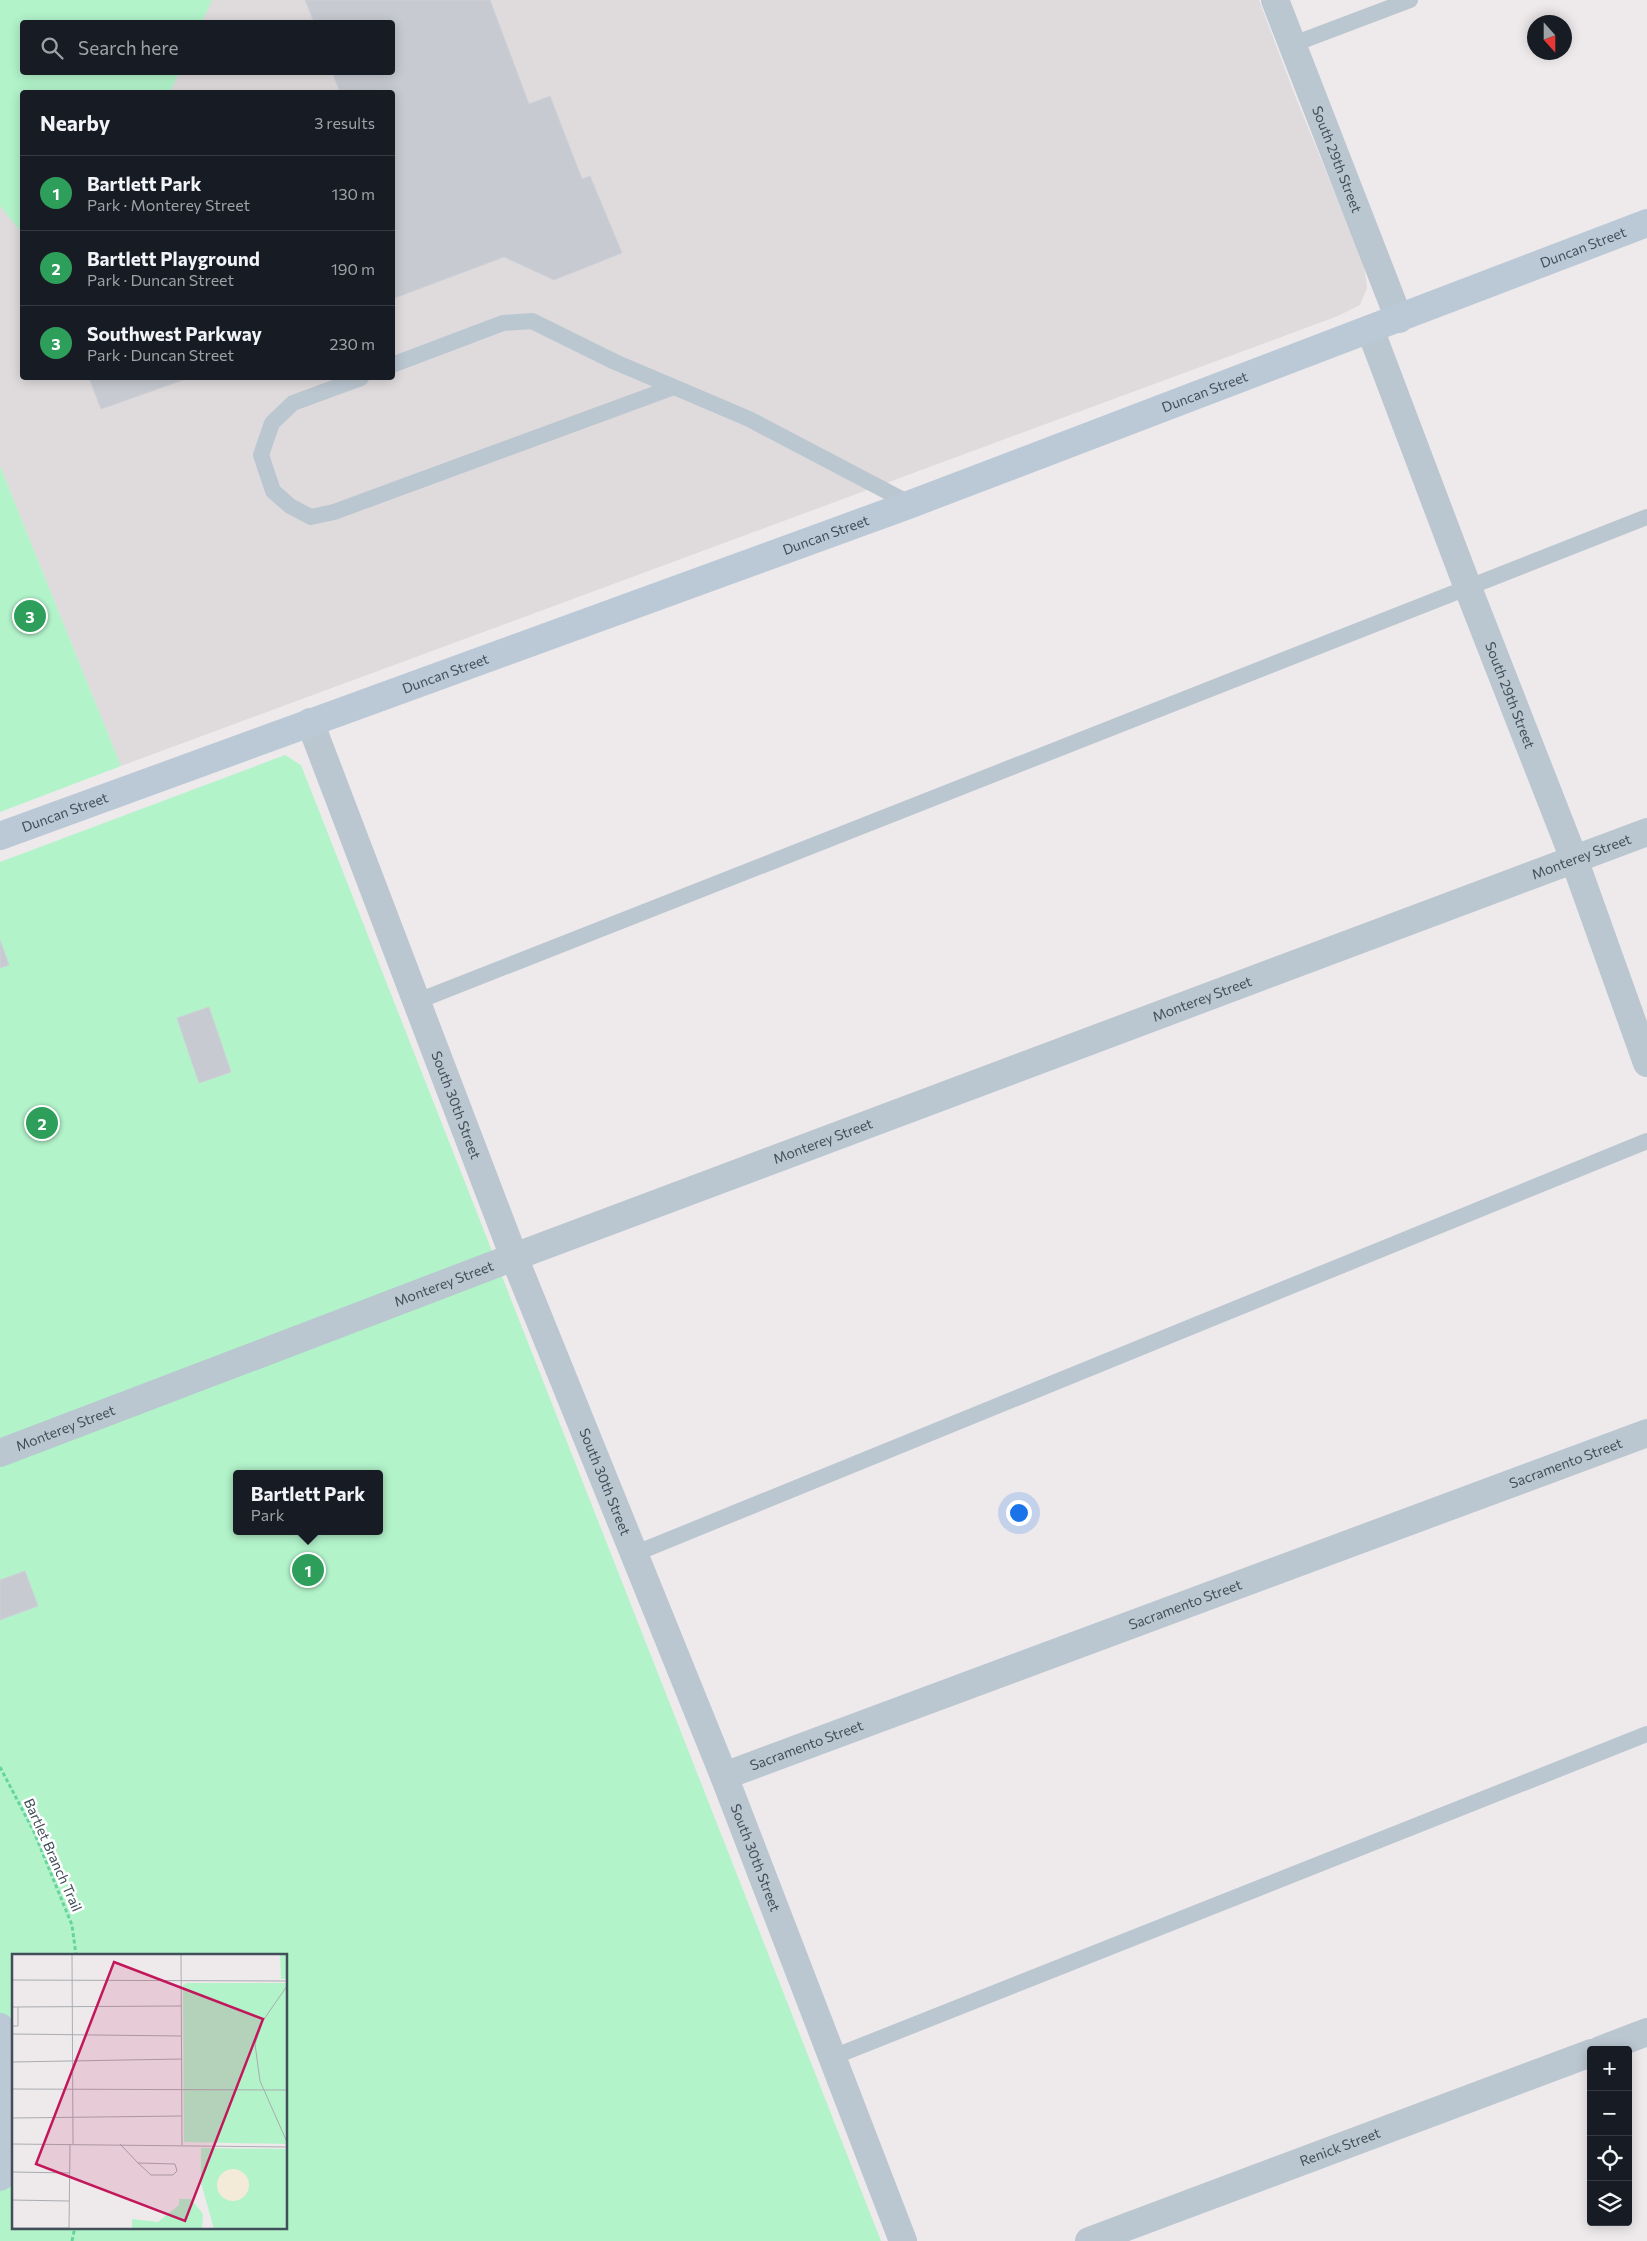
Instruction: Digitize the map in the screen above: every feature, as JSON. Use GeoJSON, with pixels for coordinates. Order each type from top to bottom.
{"type":"FeatureCollection","features":[{"type":"Feature","properties":{"kind":"street","name":"South 29th Street"},"geometry":{"type":"LineString","coordinates":[[1275,0],[1399,319]]}},
{"type":"Feature","properties":{"kind":"street","name":"Duncan Street"},"geometry":{"type":"LineString","coordinates":[[0,836],[911,504],[1647,223]]}},
{"type":"Feature","properties":{"kind":"street","name":"South 29th Street"},"geometry":{"type":"LineString","coordinates":[[1370,329],[1468,588],[1574,859],[1647,1063]]}},
{"type":"Feature","properties":{"kind":"street","name":"South 30th Street"},"geometry":{"type":"LineString","coordinates":[[310,722],[514,1256],[724,1776],[903,2241]]}},
{"type":"Feature","properties":{"kind":"street","name":"Monterey Street"},"geometry":{"type":"LineString","coordinates":[[0,1453],[514,1256],[1647,832]]}},
{"type":"Feature","properties":{"kind":"street","name":"Sacramento Street"},"geometry":{"type":"LineString","coordinates":[[724,1776],[1647,1433]]}},
{"type":"Feature","properties":{"kind":"street"},"geometry":{"type":"LineString","coordinates":[[0,2027],[7,2103],[0,2177]]}},
{"type":"Feature","properties":{"kind":"street"},"geometry":{"type":"LineString","coordinates":[[1610,2046],[1647,2032]]}},
{"type":"Feature","properties":{"kind":"street","name":"Renick Street"},"geometry":{"type":"LineString","coordinates":[[1089,2241],[1587,2054]]}},
{"type":"Feature","properties":{"kind":"lane"},"geometry":{"type":"LineString","coordinates":[[1291,45],[1410,0]]}},
{"type":"Feature","properties":{"kind":"lane"},"geometry":{"type":"LineString","coordinates":[[395,364],[503,323],[532,321],[616,362],[749,419],[911,504]]}},
{"type":"Feature","properties":{"kind":"lane"},"geometry":{"type":"LineString","coordinates":[[356,380],[293,403],[272,423],[261,456],[273,491],[290,506],[311,517],[334,512],[674,387]]}},
{"type":"Feature","properties":{"kind":"lane"},"geometry":{"type":"LineString","coordinates":[[418,1001],[1647,518]]}},
{"type":"Feature","properties":{"kind":"lane"},"geometry":{"type":"LineString","coordinates":[[634,1554],[1647,1141]]}},
{"type":"Feature","properties":{"kind":"lane"},"geometry":{"type":"LineString","coordinates":[[833,2058],[1647,1734]]}},
{"type":"Feature","properties":{"kind":"path","name":"Bartlet Branch Trail"},"geometry":{"type":"LineString","coordinates":[[0,1767],[34,1832],[72,1925],[76,1954]]}},
{"type":"Feature","properties":{"kind":"path"},"geometry":{"type":"LineString","coordinates":[[72,2241],[76,2228]]}},
{"type":"Feature","properties":{"kind":"shaded area"},"geometry":{"type":"Polygon","coordinates":[[[0,0],[1259,0],[1296,98],[1364,264],[1367,288],[1360,305],[1338,316],[121,766],[0,466],[0,0]]]}},
{"type":"Feature","properties":{"kind":"green space"},"geometry":{"type":"Polygon","coordinates":[[[0,0],[212,0],[203,20],[20,20],[20,75],[178,75],[171,90],[20,90],[20,231],[0,206],[0,0]]]}},
{"type":"Feature","properties":{"kind":"green space"},"geometry":{"type":"Polygon","coordinates":[[[0,466],[121,766],[0,812],[0,466]]]}},
{"type":"Feature","properties":{"kind":"green space"},"geometry":{"type":"Polygon","coordinates":[[[285,755],[301,765],[881,2241],[0,2241],[0,862],[285,755]]]}},
{"type":"Feature","properties":{"kind":"building"},"geometry":{"type":"Polygon","coordinates":[[[305,0],[490,0],[529,104],[550,96],[582,179],[590,176],[622,253],[554,280],[504,257],[395,298],[395,90],[339,90],[333,75],[395,75],[395,20],[313,20],[305,0]]]}},
{"type":"Feature","properties":{"kind":"building"},"geometry":{"type":"Polygon","coordinates":[[[90,380],[183,380],[101,409],[90,380]]]}},
{"type":"Feature","properties":{"kind":"building"},"geometry":{"type":"Polygon","coordinates":[[[0,940],[9,965],[0,968],[0,940]]]}},
{"type":"Feature","properties":{"kind":"building"},"geometry":{"type":"Polygon","coordinates":[[[209,1007],[231,1072],[199,1083],[177,1018],[209,1007]]]}},
{"type":"Feature","properties":{"kind":"building"},"geometry":{"type":"Polygon","coordinates":[[[25,1571],[38,1606],[0,1620],[0,1580],[25,1571]]]}},
{"type":"Feature","properties":{"kind":"place","name":"Southwest Parkway"},"geometry":{"type":"Point","coordinates":[30,616]}},
{"type":"Feature","properties":{"kind":"place","name":"Bartlett Playground"},"geometry":{"type":"Point","coordinates":[42,1123]}},
{"type":"Feature","properties":{"kind":"place","name":"Bartlett Park"},"geometry":{"type":"Point","coordinates":[308,1570]}}]}
